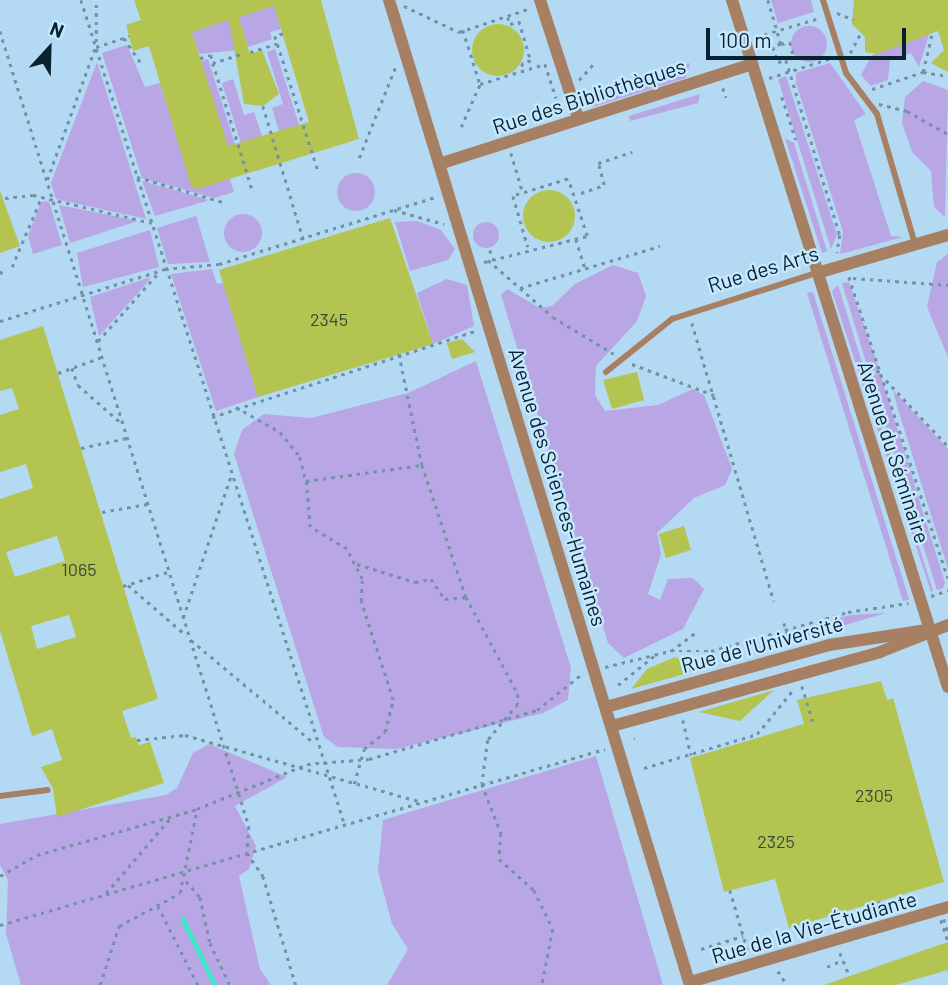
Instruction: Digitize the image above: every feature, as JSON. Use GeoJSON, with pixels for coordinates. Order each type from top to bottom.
{"type":"FeatureCollection","features":[{"type":"Feature","properties":{"kind":"street","name":"Avenue du Séminaire"},"geometry":{"type":"LineString","coordinates":[[732,0],[930,630]]}},
{"type":"Feature","properties":{"kind":"street","name":"Avenue des Sciences-Humaines"},"geometry":{"type":"LineString","coordinates":[[394,2],[400,39],[690,984]]}},
{"type":"Feature","properties":{"kind":"street"},"geometry":{"type":"LineString","coordinates":[[539,3],[578,118]]}},
{"type":"Feature","properties":{"kind":"street","name":"Rue des Bibliothèques"},"geometry":{"type":"LineString","coordinates":[[439,164],[752,64]]}},
{"type":"Feature","properties":{"kind":"street","name":"Rue des Arts"},"geometry":{"type":"LineString","coordinates":[[819,279],[948,235]]}},
{"type":"Feature","properties":{"kind":"street","name":"Rue de l'Université"},"geometry":{"type":"LineString","coordinates":[[606,707],[829,645],[948,625]]}},
{"type":"Feature","properties":{"kind":"street"},"geometry":{"type":"LineString","coordinates":[[930,630],[948,687]]}},
{"type":"Feature","properties":{"kind":"street","name":"Rue de l'Université"},"geometry":{"type":"LineString","coordinates":[[612,726],[880,652],[930,630]]}},
{"type":"Feature","properties":{"kind":"street","name":"Rue de la Vie-Étudiante"},"geometry":{"type":"LineString","coordinates":[[690,984],[944,916]]}},
{"type":"Feature","properties":{"kind":"lane"},"geometry":{"type":"LineString","coordinates":[[823,0],[842,65],[873,106],[915,245]]}},
{"type":"Feature","properties":{"kind":"lane","name":"Rue des Arts"},"geometry":{"type":"LineString","coordinates":[[606,372],[672,319],[819,279]]}},
{"type":"Feature","properties":{"kind":"lane"},"geometry":{"type":"LineString","coordinates":[[0,796],[48,790]]}},
{"type":"Feature","properties":{"kind":"path"},"geometry":{"type":"LineString","coordinates":[[81,0],[152,223],[163,269],[231,475],[314,744],[345,825]]}},
{"type":"Feature","properties":{"kind":"path"},"geometry":{"type":"LineString","coordinates":[[47,182],[96,47],[96,0]]}},
{"type":"Feature","properties":{"kind":"path"},"geometry":{"type":"LineString","coordinates":[[768,0],[782,44]]}},
{"type":"Feature","properties":{"kind":"path"},"geometry":{"type":"LineString","coordinates":[[394,2],[463,30],[508,17],[539,3]]}},
{"type":"Feature","properties":{"kind":"path"},"geometry":{"type":"LineString","coordinates":[[837,13],[854,20]]}},
{"type":"Feature","properties":{"kind":"path"},"geometry":{"type":"LineString","coordinates":[[508,17],[510,24],[519,21],[523,34],[531,61],[522,63],[524,70]]}},
{"type":"Feature","properties":{"kind":"path"},"geometry":{"type":"LineString","coordinates":[[753,37],[816,19]]}},
{"type":"Feature","properties":{"kind":"path"},"geometry":{"type":"LineString","coordinates":[[461,127],[480,84],[463,30]]}},
{"type":"Feature","properties":{"kind":"path"},"geometry":{"type":"LineString","coordinates":[[0,31],[249,826],[247,853],[263,876],[296,985]]}},
{"type":"Feature","properties":{"kind":"path"},"geometry":{"type":"LineString","coordinates":[[923,72],[932,33]]}},
{"type":"Feature","properties":{"kind":"path"},"geometry":{"type":"LineString","coordinates":[[283,34],[275,36],[277,44],[318,171]]}},
{"type":"Feature","properties":{"kind":"path"},"geometry":{"type":"LineString","coordinates":[[850,53],[860,34]]}},
{"type":"Feature","properties":{"kind":"path"},"geometry":{"type":"LineString","coordinates":[[96,47],[129,36]]}},
{"type":"Feature","properties":{"kind":"path"},"geometry":{"type":"LineString","coordinates":[[124,38],[140,62]]}},
{"type":"Feature","properties":{"kind":"path"},"geometry":{"type":"LineString","coordinates":[[359,158],[380,117],[400,39]]}},
{"type":"Feature","properties":{"kind":"path"},"geometry":{"type":"LineString","coordinates":[[790,42],[794,58],[786,60],[778,62],[773,47],[790,42]]}},
{"type":"Feature","properties":{"kind":"path"},"geometry":{"type":"LineString","coordinates":[[250,52],[277,44]]}},
{"type":"Feature","properties":{"kind":"path"},"geometry":{"type":"LineString","coordinates":[[200,58],[211,55],[253,192]]}},
{"type":"Feature","properties":{"kind":"path"},"geometry":{"type":"LineString","coordinates":[[213,63],[240,55]]}},
{"type":"Feature","properties":{"kind":"path"},"geometry":{"type":"LineString","coordinates":[[773,76],[829,59]]}},
{"type":"Feature","properties":{"kind":"path"},"geometry":{"type":"LineString","coordinates":[[786,60],[840,234],[838,255]]}},
{"type":"Feature","properties":{"kind":"path"},"geometry":{"type":"LineString","coordinates":[[569,89],[595,62]]}},
{"type":"Feature","properties":{"kind":"path"},"geometry":{"type":"LineString","coordinates":[[480,84],[545,64],[556,98]]}},
{"type":"Feature","properties":{"kind":"path"},"geometry":{"type":"LineString","coordinates":[[862,93],[923,72],[948,76]]}},
{"type":"Feature","properties":{"kind":"path"},"geometry":{"type":"LineString","coordinates":[[722,85],[726,98]]}},
{"type":"Feature","properties":{"kind":"path"},"geometry":{"type":"LineString","coordinates":[[782,97],[796,140]]}},
{"type":"Feature","properties":{"kind":"path"},"geometry":{"type":"LineString","coordinates":[[263,106],[305,244]]}},
{"type":"Feature","properties":{"kind":"path"},"geometry":{"type":"LineString","coordinates":[[873,106],[907,111],[948,134]]}},
{"type":"Feature","properties":{"kind":"path"},"geometry":{"type":"LineString","coordinates":[[508,143],[523,193]]}},
{"type":"Feature","properties":{"kind":"path"},"geometry":{"type":"LineString","coordinates":[[581,193],[604,185],[598,163],[632,152]]}},
{"type":"Feature","properties":{"kind":"path"},"geometry":{"type":"LineString","coordinates":[[137,177],[223,202]]}},
{"type":"Feature","properties":{"kind":"path"},"geometry":{"type":"LineString","coordinates":[[568,179],[587,236],[550,244],[530,253],[513,196],[523,193],[534,192],[568,179]]}},
{"type":"Feature","properties":{"kind":"path"},"geometry":{"type":"LineString","coordinates":[[0,321],[163,269],[219,264],[447,193]]}},
{"type":"Feature","properties":{"kind":"path"},"geometry":{"type":"LineString","coordinates":[[5,198],[41,198],[152,223]]}},
{"type":"Feature","properties":{"kind":"path"},"geometry":{"type":"LineString","coordinates":[[12,267],[41,198]]}},
{"type":"Feature","properties":{"kind":"path"},"geometry":{"type":"LineString","coordinates":[[390,210],[422,214],[451,228]]}},
{"type":"Feature","properties":{"kind":"path"},"geometry":{"type":"LineString","coordinates":[[576,239],[585,270]]}},
{"type":"Feature","properties":{"kind":"path"},"geometry":{"type":"LineString","coordinates":[[520,288],[660,246]]}},
{"type":"Feature","properties":{"kind":"path"},"geometry":{"type":"LineString","coordinates":[[470,266],[528,247]]}},
{"type":"Feature","properties":{"kind":"path"},"geometry":{"type":"LineString","coordinates":[[490,250],[491,259],[520,288],[621,358],[713,395]]}},
{"type":"Feature","properties":{"kind":"path"},"geometry":{"type":"LineString","coordinates":[[0,274],[3,269]]}},
{"type":"Feature","properties":{"kind":"path"},"geometry":{"type":"LineString","coordinates":[[97,342],[163,269]]}},
{"type":"Feature","properties":{"kind":"path"},"geometry":{"type":"LineString","coordinates":[[843,272],[852,278],[948,578]]}},
{"type":"Feature","properties":{"kind":"path"},"geometry":{"type":"LineString","coordinates":[[846,278],[948,285]]}},
{"type":"Feature","properties":{"kind":"path"},"geometry":{"type":"LineString","coordinates":[[692,323],[774,601]]}},
{"type":"Feature","properties":{"kind":"path"},"geometry":{"type":"LineString","coordinates":[[212,417],[488,327]]}},
{"type":"Feature","properties":{"kind":"path"},"geometry":{"type":"LineString","coordinates":[[399,354],[422,465],[466,597],[518,694],[503,721],[488,740],[482,784],[500,833],[499,859],[534,890],[553,929],[542,985]]}},
{"type":"Feature","properties":{"kind":"path"},"geometry":{"type":"LineString","coordinates":[[58,373],[102,358]]}},
{"type":"Feature","properties":{"kind":"path"},"geometry":{"type":"LineString","coordinates":[[72,368],[78,385],[122,424]]}},
{"type":"Feature","properties":{"kind":"path"},"geometry":{"type":"LineString","coordinates":[[868,374],[882,370]]}},
{"type":"Feature","properties":{"kind":"path"},"geometry":{"type":"LineString","coordinates":[[885,379],[948,446]]}},
{"type":"Feature","properties":{"kind":"path"},"geometry":{"type":"LineString","coordinates":[[236,407],[280,432],[300,457],[306,481],[310,527],[347,548],[356,564],[393,700],[385,732],[358,761],[354,784]]}},
{"type":"Feature","properties":{"kind":"path"},"geometry":{"type":"LineString","coordinates":[[81,448],[127,438]]}},
{"type":"Feature","properties":{"kind":"path"},"geometry":{"type":"LineString","coordinates":[[306,481],[422,465]]}},
{"type":"Feature","properties":{"kind":"path"},"geometry":{"type":"LineString","coordinates":[[183,618],[231,475]]}},
{"type":"Feature","properties":{"kind":"path"},"geometry":{"type":"LineString","coordinates":[[102,512],[147,504]]}},
{"type":"Feature","properties":{"kind":"path"},"geometry":{"type":"LineString","coordinates":[[356,564],[395,578],[430,579],[445,599],[466,597]]}},
{"type":"Feature","properties":{"kind":"path"},"geometry":{"type":"LineString","coordinates":[[123,586],[168,572]]}},
{"type":"Feature","properties":{"kind":"path"},"geometry":{"type":"LineString","coordinates":[[128,585],[314,744]]}},
{"type":"Feature","properties":{"kind":"path"},"geometry":{"type":"LineString","coordinates":[[933,595],[948,590]]}},
{"type":"Feature","properties":{"kind":"path"},"geometry":{"type":"LineString","coordinates":[[605,667],[670,651],[703,653],[786,630],[910,603]]}},
{"type":"Feature","properties":{"kind":"path"},"geometry":{"type":"LineString","coordinates":[[784,623],[790,644]]}},
{"type":"Feature","properties":{"kind":"path"},"geometry":{"type":"LineString","coordinates":[[670,651],[698,631]]}},
{"type":"Feature","properties":{"kind":"path"},"geometry":{"type":"LineString","coordinates":[[618,685],[658,653]]}},
{"type":"Feature","properties":{"kind":"path"},"geometry":{"type":"LineString","coordinates":[[0,876],[37,855],[239,795],[298,767],[358,761],[503,721],[549,705],[586,673]]}},
{"type":"Feature","properties":{"kind":"path"},"geometry":{"type":"LineString","coordinates":[[802,683],[813,721]]}},
{"type":"Feature","properties":{"kind":"path"},"geometry":{"type":"LineString","coordinates":[[644,768],[757,734],[795,687]]}},
{"type":"Feature","properties":{"kind":"path"},"geometry":{"type":"LineString","coordinates":[[682,720],[691,755]]}},
{"type":"Feature","properties":{"kind":"path"},"geometry":{"type":"LineString","coordinates":[[138,740],[172,732],[422,802]]}},
{"type":"Feature","properties":{"kind":"path"},"geometry":{"type":"LineString","coordinates":[[0,925],[608,748]]}},
{"type":"Feature","properties":{"kind":"path"},"geometry":{"type":"LineString","coordinates":[[100,985],[119,926],[180,894],[186,881],[197,809]]}},
{"type":"Feature","properties":{"kind":"path"},"geometry":{"type":"LineString","coordinates":[[104,895],[172,816]]}},
{"type":"Feature","properties":{"kind":"path"},"geometry":{"type":"LineString","coordinates":[[186,881],[200,897],[210,943],[230,985]]}},
{"type":"Feature","properties":{"kind":"path"},"geometry":{"type":"LineString","coordinates":[[701,949],[744,938],[730,890]]}},
{"type":"Feature","properties":{"kind":"path"},"geometry":{"type":"LineString","coordinates":[[158,906],[198,985]]}},
{"type":"Feature","properties":{"kind":"path"},"geometry":{"type":"LineString","coordinates":[[944,916],[948,933]]}},
{"type":"Feature","properties":{"kind":"path"},"geometry":{"type":"LineString","coordinates":[[944,916],[948,941]]}},
{"type":"Feature","properties":{"kind":"path"},"geometry":{"type":"LineString","coordinates":[[838,950],[849,974]]}},
{"type":"Feature","properties":{"kind":"path"},"geometry":{"type":"LineString","coordinates":[[827,967],[843,960]]}},
{"type":"Feature","properties":{"kind":"path"},"geometry":{"type":"LineString","coordinates":[[776,968],[787,985]]}},
{"type":"Feature","properties":{"kind":"shaded area"},"geometry":{"type":"Polygon","coordinates":[[[0,0],[948,0],[948,985],[0,985],[0,0]]]}},
{"type":"Feature","properties":{"kind":"shaded area"},"geometry":{"type":"Polygon","coordinates":[[[771,0],[811,0],[814,12],[778,23],[771,0]]]}},
{"type":"Feature","properties":{"kind":"shaded area"},"geometry":{"type":"Polygon","coordinates":[[[274,6],[281,29],[270,32],[272,39],[248,47],[239,17],[274,6]]]}},
{"type":"Feature","properties":{"kind":"shaded area"},"geometry":{"type":"Polygon","coordinates":[[[229,20],[238,50],[199,54],[192,32],[229,20]]]}},
{"type":"Feature","properties":{"kind":"shaded area"},"geometry":{"type":"Polygon","coordinates":[[[809,26],[822,31],[827,44],[822,57],[809,62],[796,57],[791,44],[796,31],[809,26]]]}},
{"type":"Feature","properties":{"kind":"shaded area"},"geometry":{"type":"Polygon","coordinates":[[[929,34],[919,67],[911,53],[890,59],[888,80],[871,86],[861,75],[872,55],[929,34]]]}},
{"type":"Feature","properties":{"kind":"shaded area"},"geometry":{"type":"Polygon","coordinates":[[[127,45],[145,87],[160,83],[191,185],[230,179],[234,192],[214,198],[142,178],[102,53],[127,45]]]}},
{"type":"Feature","properties":{"kind":"shaded area"},"geometry":{"type":"Polygon","coordinates":[[[275,49],[299,125],[279,131],[272,108],[283,104],[267,52],[275,49]]]}},
{"type":"Feature","properties":{"kind":"shaded area"},"geometry":{"type":"Polygon","coordinates":[[[208,59],[235,144],[228,147],[201,61],[208,59]]]}},
{"type":"Feature","properties":{"kind":"shaded area"},"geometry":{"type":"Polygon","coordinates":[[[97,62],[146,219],[56,199],[51,183],[97,62]]]}},
{"type":"Feature","properties":{"kind":"shaded area"},"geometry":{"type":"Polygon","coordinates":[[[690,63],[686,78],[593,107],[579,101],[690,63]]]}},
{"type":"Feature","properties":{"kind":"shaded area"},"geometry":{"type":"Polygon","coordinates":[[[830,63],[866,114],[854,120],[891,236],[903,237],[840,254],[843,232],[796,83],[796,73],[830,63]]]}},
{"type":"Feature","properties":{"kind":"shaded area"},"geometry":{"type":"Polygon","coordinates":[[[786,76],[837,235],[831,249],[778,79],[786,76]]]}},
{"type":"Feature","properties":{"kind":"shaded area"},"geometry":{"type":"Polygon","coordinates":[[[233,79],[244,115],[254,112],[262,136],[241,143],[222,83],[233,79]]]}},
{"type":"Feature","properties":{"kind":"shaded area"},"geometry":{"type":"Polygon","coordinates":[[[923,81],[948,90],[945,217],[934,207],[931,171],[912,152],[902,123],[905,97],[923,81]]]}},
{"type":"Feature","properties":{"kind":"shaded area"},"geometry":{"type":"Polygon","coordinates":[[[700,94],[698,103],[630,121],[629,116],[700,94]]]}},
{"type":"Feature","properties":{"kind":"shaded area"},"geometry":{"type":"Polygon","coordinates":[[[785,138],[794,143],[827,251],[822,253],[785,138]]]}},
{"type":"Feature","properties":{"kind":"shaded area"},"geometry":{"type":"Polygon","coordinates":[[[356,173],[370,178],[375,192],[370,206],[356,211],[342,206],[337,192],[342,178],[356,173]]]}},
{"type":"Feature","properties":{"kind":"shaded area"},"geometry":{"type":"Polygon","coordinates":[[[142,181],[206,199],[207,201],[155,216],[142,181]]]}},
{"type":"Feature","properties":{"kind":"shaded area"},"geometry":{"type":"Polygon","coordinates":[[[49,201],[62,245],[33,254],[28,236],[41,202],[49,201]]]}},
{"type":"Feature","properties":{"kind":"shaded area"},"geometry":{"type":"Polygon","coordinates":[[[59,205],[129,219],[138,221],[70,243],[59,205]]]}},
{"type":"Feature","properties":{"kind":"shaded area"},"geometry":{"type":"Polygon","coordinates":[[[243,214],[257,219],[262,233],[257,247],[243,252],[229,247],[224,233],[229,219],[243,214]]]}},
{"type":"Feature","properties":{"kind":"shaded area"},"geometry":{"type":"Polygon","coordinates":[[[196,216],[210,262],[168,264],[157,228],[196,216]]]}},
{"type":"Feature","properties":{"kind":"shaded area"},"geometry":{"type":"Polygon","coordinates":[[[417,221],[441,230],[455,249],[448,260],[410,271],[395,222],[417,221]]]}},
{"type":"Feature","properties":{"kind":"shaded area"},"geometry":{"type":"Polygon","coordinates":[[[486,222],[495,226],[499,235],[495,244],[486,248],[477,244],[473,235],[477,226],[486,222]]]}},
{"type":"Feature","properties":{"kind":"shaded area"},"geometry":{"type":"Polygon","coordinates":[[[150,230],[159,267],[83,287],[77,253],[150,230]]]}},
{"type":"Feature","properties":{"kind":"shaded area"},"geometry":{"type":"Polygon","coordinates":[[[948,254],[948,357],[927,307],[937,262],[948,254]]]}},
{"type":"Feature","properties":{"kind":"shaded area"},"geometry":{"type":"Polygon","coordinates":[[[613,265],[638,273],[646,296],[637,321],[596,366],[595,395],[605,411],[658,405],[693,389],[704,395],[732,469],[725,485],[694,498],[657,533],[661,554],[648,594],[660,600],[668,579],[693,578],[704,589],[683,629],[624,658],[608,643],[501,295],[507,289],[540,308],[552,306],[575,284],[613,265]]]}},
{"type":"Feature","properties":{"kind":"shaded area"},"geometry":{"type":"Polygon","coordinates":[[[212,269],[217,284],[223,283],[258,397],[216,411],[171,274],[212,269]]]}},
{"type":"Feature","properties":{"kind":"shaded area"},"geometry":{"type":"Polygon","coordinates":[[[151,277],[145,285],[99,336],[90,297],[151,277]]]}},
{"type":"Feature","properties":{"kind":"shaded area"},"geometry":{"type":"Polygon","coordinates":[[[447,279],[467,285],[474,326],[433,344],[417,293],[447,279]]]}},
{"type":"Feature","properties":{"kind":"shaded area"},"geometry":{"type":"Polygon","coordinates":[[[849,282],[879,369],[869,372],[842,283],[849,282]]]}},
{"type":"Feature","properties":{"kind":"shaded area"},"geometry":{"type":"Polygon","coordinates":[[[838,285],[933,591],[931,592],[832,291],[838,285]]]}},
{"type":"Feature","properties":{"kind":"shaded area"},"geometry":{"type":"Polygon","coordinates":[[[813,292],[909,600],[903,601],[807,293],[813,292]]]}},
{"type":"Feature","properties":{"kind":"shaded area"},"geometry":{"type":"Polygon","coordinates":[[[476,361],[571,668],[568,700],[543,713],[397,749],[338,747],[324,737],[234,454],[242,430],[264,414],[311,418],[408,393],[476,361]]]}},
{"type":"Feature","properties":{"kind":"shaded area"},"geometry":{"type":"Polygon","coordinates":[[[880,373],[945,583],[943,588],[937,590],[870,376],[880,373]]]}},
{"type":"Feature","properties":{"kind":"shaded area"},"geometry":{"type":"Polygon","coordinates":[[[893,390],[948,449],[948,569],[898,409],[893,390]]]}},
{"type":"Feature","properties":{"kind":"shaded area"},"geometry":{"type":"Polygon","coordinates":[[[886,613],[794,640],[792,631],[850,615],[886,613]]]}},
{"type":"Feature","properties":{"kind":"shaded area"},"geometry":{"type":"Polygon","coordinates":[[[209,744],[287,777],[235,806],[256,846],[249,869],[239,876],[260,969],[271,985],[21,985],[6,934],[8,880],[0,865],[0,824],[166,795],[177,788],[193,753],[209,744]]]}},
{"type":"Feature","properties":{"kind":"shaded area"},"geometry":{"type":"Polygon","coordinates":[[[596,756],[663,985],[387,985],[408,949],[392,924],[378,871],[383,820],[596,756]]]}},
{"type":"Feature","properties":{"kind":"building"},"geometry":{"type":"Polygon","coordinates":[[[134,0],[321,0],[359,139],[197,189],[191,186],[149,46],[133,51],[126,25],[141,20],[134,0]],[[274,6],[239,17],[250,54],[262,50],[279,94],[263,106],[244,104],[229,20],[192,32],[228,146],[309,122],[274,6]]]}},
{"type":"Feature","properties":{"kind":"building"},"geometry":{"type":"Polygon","coordinates":[[[854,0],[948,0],[948,72],[931,63],[944,50],[938,31],[877,54],[865,52],[865,37],[852,24],[854,0]]]}},
{"type":"Feature","properties":{"kind":"building"},"geometry":{"type":"Polygon","coordinates":[[[498,24],[508,26],[516,32],[522,40],[522,60],[516,68],[508,74],[498,76],[488,74],[480,68],[474,60],[472,50],[474,40],[480,32],[488,26],[498,24]]]}},
{"type":"Feature","properties":{"kind":"building"},"geometry":{"type":"Polygon","coordinates":[[[549,190],[559,192],[567,198],[573,206],[573,226],[567,234],[559,240],[549,242],[539,240],[531,234],[525,226],[523,216],[525,206],[531,198],[539,192],[549,190]]]}},
{"type":"Feature","properties":{"kind":"building"},"geometry":{"type":"Polygon","coordinates":[[[0,191],[20,246],[0,253],[0,191]]]}},
{"type":"Feature","properties":{"kind":"building"},"geometry":{"type":"Polygon","coordinates":[[[390,218],[433,344],[258,397],[219,270],[390,218]]]}},
{"type":"Feature","properties":{"kind":"building"},"geometry":{"type":"Polygon","coordinates":[[[43,326],[158,699],[122,711],[131,738],[136,737],[139,745],[150,742],[164,783],[57,817],[53,789],[41,767],[62,760],[52,729],[32,736],[0,631],[0,499],[33,488],[26,464],[0,472],[0,415],[19,409],[12,388],[0,391],[0,340],[43,326]],[[57,536],[6,552],[15,577],[65,561],[57,536]],[[69,615],[31,626],[37,649],[76,637],[69,615]]]}},
{"type":"Feature","properties":{"kind":"building"},"geometry":{"type":"Polygon","coordinates":[[[462,339],[475,352],[452,359],[447,343],[462,339]]]}},
{"type":"Feature","properties":{"kind":"building"},"geometry":{"type":"Polygon","coordinates":[[[637,372],[644,400],[612,409],[603,380],[637,372]]]}},
{"type":"Feature","properties":{"kind":"building"},"geometry":{"type":"Polygon","coordinates":[[[684,526],[691,550],[666,558],[659,534],[684,526]]]}},
{"type":"Feature","properties":{"kind":"building"},"geometry":{"type":"Polygon","coordinates":[[[675,657],[706,668],[631,689],[647,669],[675,657]]]}},
{"type":"Feature","properties":{"kind":"building"},"geometry":{"type":"Polygon","coordinates":[[[881,681],[887,700],[893,698],[944,882],[789,928],[775,879],[724,892],[690,758],[804,724],[797,700],[881,681]]]}},
{"type":"Feature","properties":{"kind":"building"},"geometry":{"type":"Polygon","coordinates":[[[774,690],[740,721],[699,712],[774,690]]]}},
{"type":"Feature","properties":{"kind":"building"},"geometry":{"type":"Polygon","coordinates":[[[948,942],[948,970],[896,985],[824,985],[948,942]]]}},
{"type":"Feature","properties":{"kind":"waterway"},"geometry":{"type":"LineString","coordinates":[[183,919],[215,985]]}}]}
